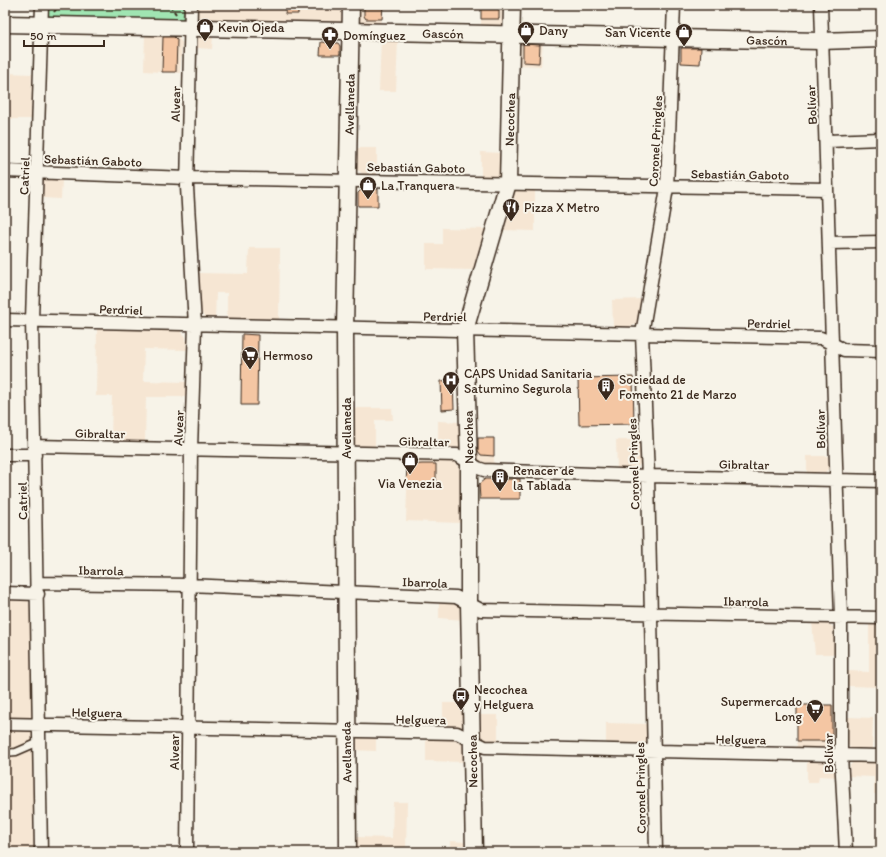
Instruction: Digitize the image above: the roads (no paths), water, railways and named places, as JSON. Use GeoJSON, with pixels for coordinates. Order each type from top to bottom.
{"type":"FeatureCollection","features":[{"type":"Feature","properties":{"kind":"street","name":"Catriel"},"geometry":{"type":"LineString","coordinates":[[41,852],[38,588],[32,320],[38,172],[42,5]]}},
{"type":"Feature","properties":{"kind":"street","name":"Alvear"},"geometry":{"type":"LineString","coordinates":[[187,852],[191,449],[195,325],[187,178],[191,5]]}},
{"type":"Feature","properties":{"kind":"street","name":"Avellaneda"},"geometry":{"type":"LineString","coordinates":[[348,852],[346,732],[345,329],[351,5]]}},
{"type":"Feature","properties":{"kind":"street","name":"Necochea"},"geometry":{"type":"LineString","coordinates":[[474,852],[469,603],[469,462],[465,330],[508,183],[512,5]]}},
{"type":"Feature","properties":{"kind":"street","name":"Coronel Pringles"},"geometry":{"type":"LineString","coordinates":[[656,852],[648,476],[642,334],[667,188],[674,38],[674,5]]}},
{"type":"Feature","properties":{"kind":"street","name":"Bolívar"},"geometry":{"type":"LineString","coordinates":[[821,5],[821,41],[827,141],[835,480],[841,617],[841,755],[846,852]]}},
{"type":"Feature","properties":{"kind":"street","name":"Gascón"},"geometry":{"type":"LineString","coordinates":[[5,24],[511,36],[821,41],[881,39]]}},
{"type":"Feature","properties":{"kind":"street"},"geometry":{"type":"LineString","coordinates":[[827,141],[881,139]]}},
{"type":"Feature","properties":{"kind":"street","name":"Sebastián Gaboto"},"geometry":{"type":"LineString","coordinates":[[5,171],[187,178],[348,179],[667,188],[827,189]]}},
{"type":"Feature","properties":{"kind":"street"},"geometry":{"type":"LineString","coordinates":[[829,243],[881,242]]}},
{"type":"Feature","properties":{"kind":"street","name":"Perdriel"},"geometry":{"type":"LineString","coordinates":[[5,320],[345,329],[465,330],[821,338],[844,350],[881,351]]}},
{"type":"Feature","properties":{"kind":"street","name":"Gibraltar"},"geometry":{"type":"LineString","coordinates":[[5,454],[35,450],[191,449],[346,454],[458,455],[478,468],[484,470],[648,476],[881,481]]}},
{"type":"Feature","properties":{"kind":"street","name":"Ibarrola"},"geometry":{"type":"LineString","coordinates":[[5,593],[38,588],[189,585],[456,597],[481,610],[650,612],[881,618]]}},
{"type":"Feature","properties":{"kind":"street","name":"Helguera"},"geometry":{"type":"LineString","coordinates":[[5,724],[346,732],[458,733],[485,747],[881,756]]}},
{"type":"Feature","properties":{"kind":"lane"},"geometry":{"type":"LineString","coordinates":[[5,753],[16,752],[40,742]]}},
{"type":"Feature","properties":{"kind":"place","name":"Kevin Ojeda"},"geometry":{"type":"Point","coordinates":[205,42]}},
{"type":"Feature","properties":{"kind":"place","name":"Dany"},"geometry":{"type":"Point","coordinates":[526,45]}},
{"type":"Feature","properties":{"kind":"place","name":"San Vicente"},"geometry":{"type":"Point","coordinates":[684,47]}},
{"type":"Feature","properties":{"kind":"place","name":"Domínguez"},"geometry":{"type":"Point","coordinates":[330,50]}},
{"type":"Feature","properties":{"kind":"place","name":"La Tranquera"},"geometry":{"type":"Point","coordinates":[368,200]}},
{"type":"Feature","properties":{"kind":"place","name":"Pizza X Metro"},"geometry":{"type":"Point","coordinates":[511,222]}},
{"type":"Feature","properties":{"kind":"place","name":"Hermoso"},"geometry":{"type":"Point","coordinates":[250,370]}},
{"type":"Feature","properties":{"kind":"place","name":"CAPS Unidad Sanitaria Saturnino Segurola"},"geometry":{"type":"Point","coordinates":[451,395]}},
{"type":"Feature","properties":{"kind":"place","name":"Sociedad de Fomento 21 de Marzo"},"geometry":{"type":"Point","coordinates":[606,401]}},
{"type":"Feature","properties":{"kind":"place","name":"Via Venezia"},"geometry":{"type":"Point","coordinates":[410,475]}},
{"type":"Feature","properties":{"kind":"place","name":"Renacer de la Tablada"},"geometry":{"type":"Point","coordinates":[500,492]}},
{"type":"Feature","properties":{"kind":"place","name":"Necochea y Helguera"},"geometry":{"type":"Point","coordinates":[461,711]}},
{"type":"Feature","properties":{"kind":"place","name":"Supermercado Long"},"geometry":{"type":"Point","coordinates":[815,723]}}]}
